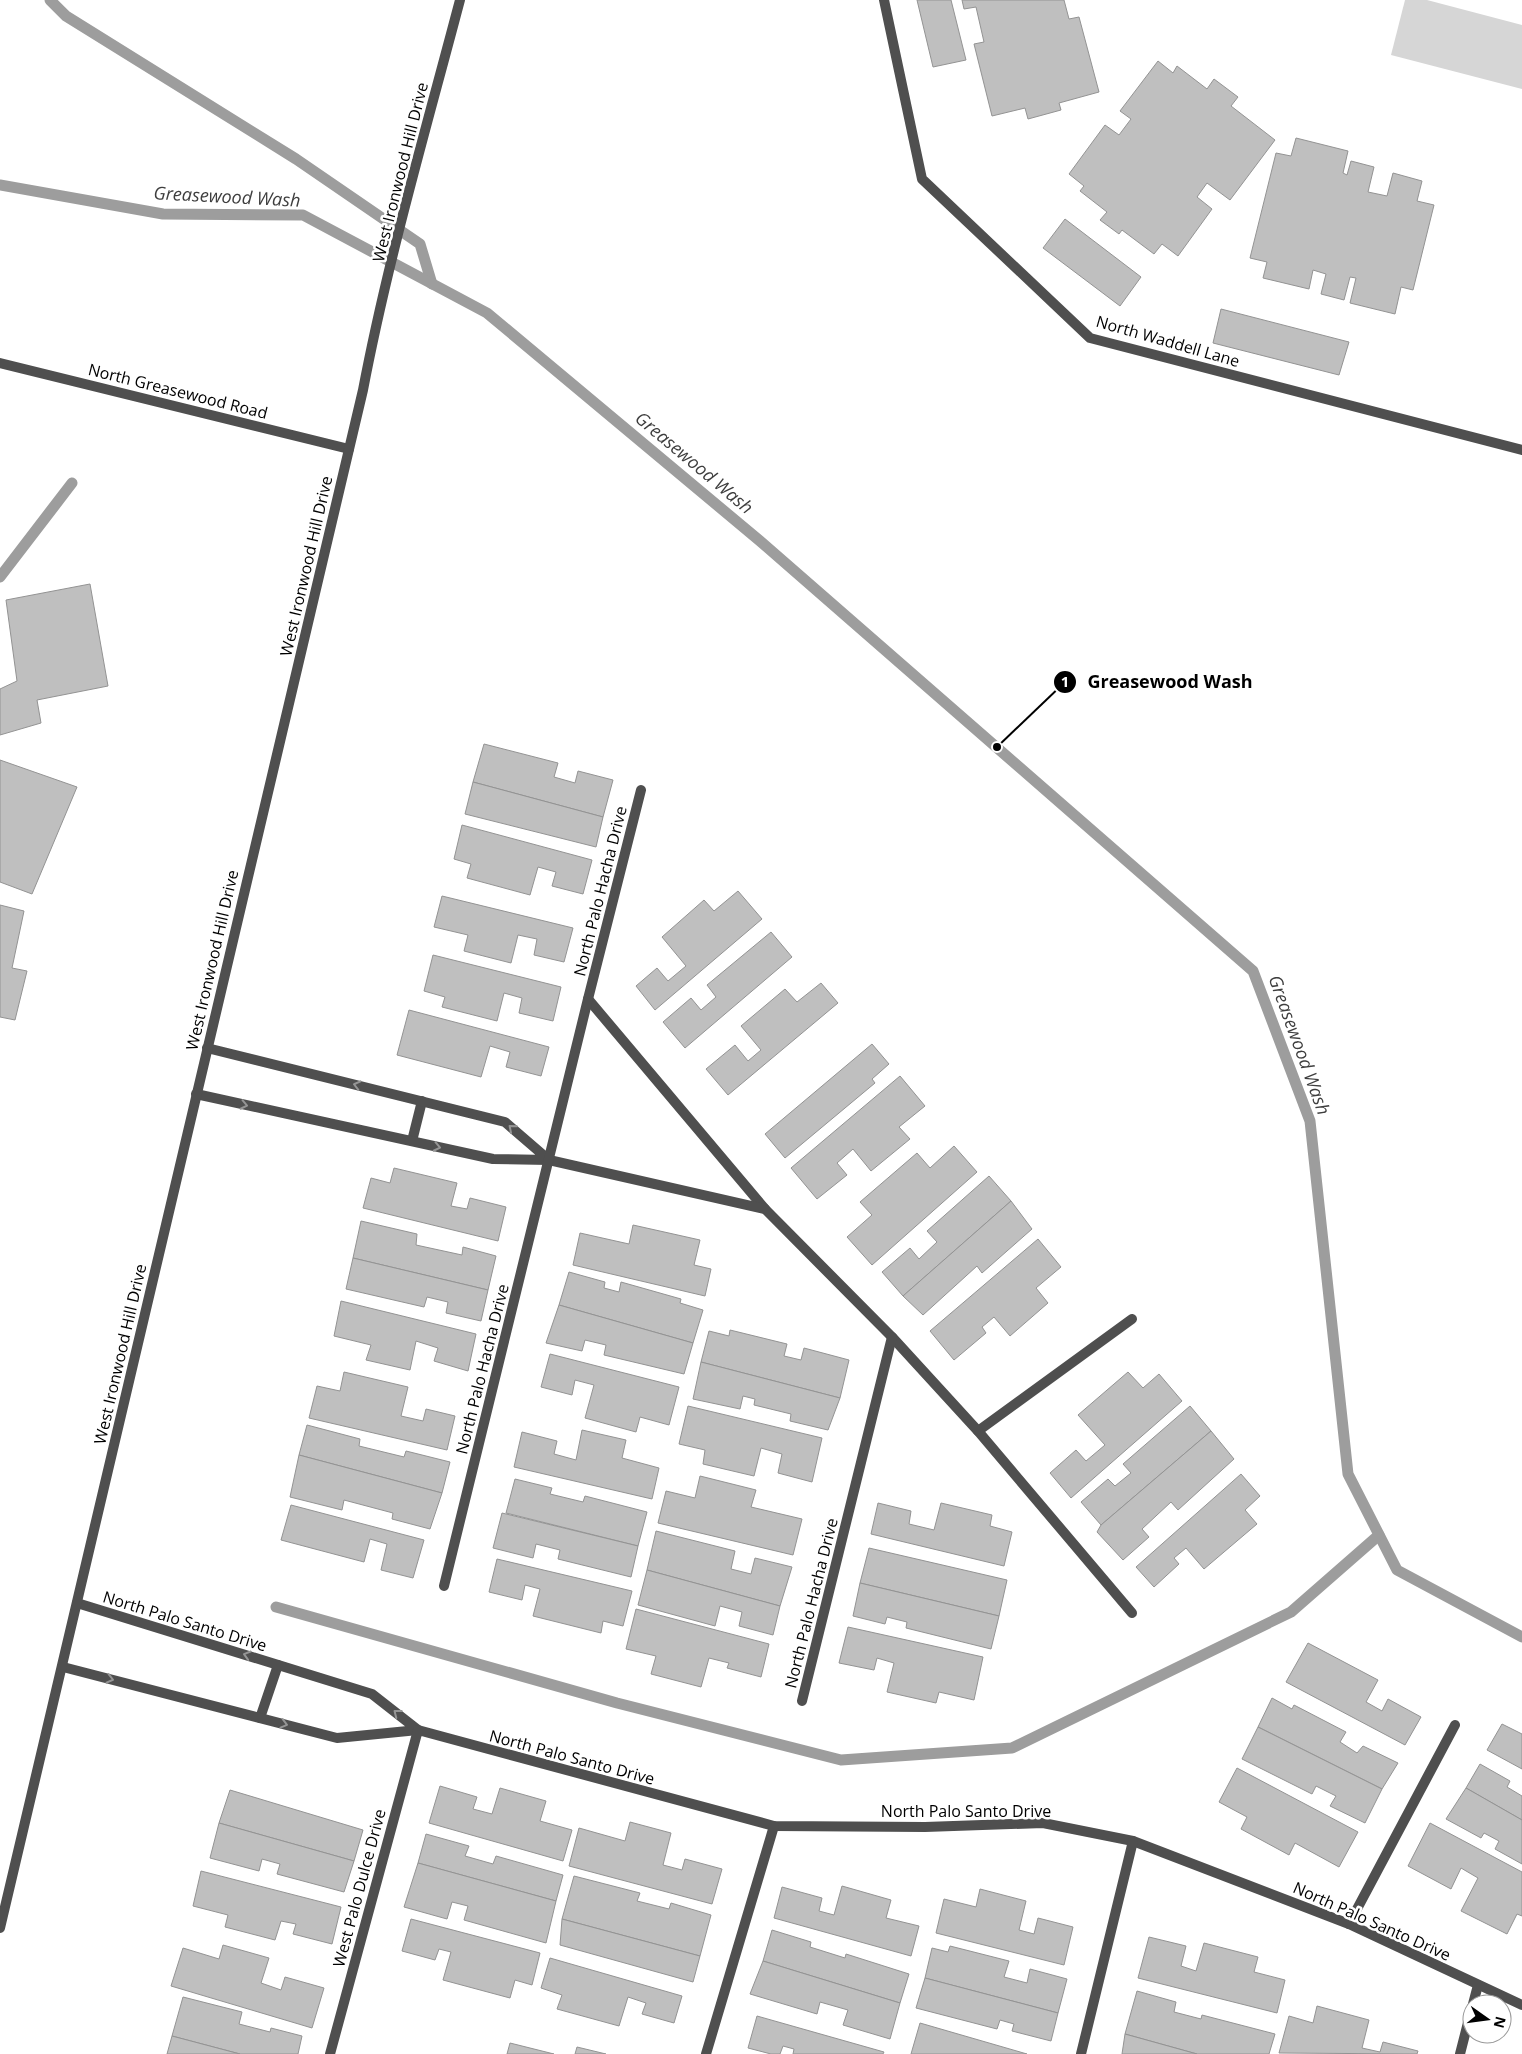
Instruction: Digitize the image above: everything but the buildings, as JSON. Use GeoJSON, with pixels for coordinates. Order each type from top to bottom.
{"type":"FeatureCollection","features":[{"type":"Feature","properties":{"kind":"street","name":"West Ironwood Hill Drive"},"geometry":{"type":"LineString","coordinates":[[0,1928],[63,1668],[370,354],[417,163],[460,0]]}},
{"type":"Feature","properties":{"kind":"street","name":"North Waddell Lane"},"geometry":{"type":"LineString","coordinates":[[884,0],[922,179],[1090,338],[1522,450]]}},
{"type":"Feature","properties":{"kind":"street","name":"North Greasewood Road"},"geometry":{"type":"LineString","coordinates":[[0,362],[349,449]]}},
{"type":"Feature","properties":{"kind":"street","name":"North Palo Hacha Drive"},"geometry":{"type":"LineString","coordinates":[[444,1586],[588,999],[642,790]]}},
{"type":"Feature","properties":{"kind":"street","name":"North Palo Hacha Drive"},"geometry":{"type":"LineString","coordinates":[[588,999],[765,1209],[892,1337],[978,1432],[1132,1613]]}},
{"type":"Feature","properties":{"kind":"street"},"geometry":{"type":"LineString","coordinates":[[207,1048],[505,1122],[549,1160]]}},
{"type":"Feature","properties":{"kind":"street"},"geometry":{"type":"LineString","coordinates":[[196,1094],[493,1159],[549,1160],[765,1209]]}},
{"type":"Feature","properties":{"kind":"street"},"geometry":{"type":"LineString","coordinates":[[412,1141],[422,1101]]}},
{"type":"Feature","properties":{"kind":"street"},"geometry":{"type":"LineString","coordinates":[[978,1432],[1132,1319]]}},
{"type":"Feature","properties":{"kind":"street","name":"North Palo Hacha Drive"},"geometry":{"type":"LineString","coordinates":[[802,1701],[892,1337]]}},
{"type":"Feature","properties":{"kind":"street","name":"North Palo Santo Drive"},"geometry":{"type":"LineString","coordinates":[[77,1604],[372,1694],[418,1730]]}},
{"type":"Feature","properties":{"kind":"street"},"geometry":{"type":"LineString","coordinates":[[260,1718],[278,1665]]}},
{"type":"Feature","properties":{"kind":"street","name":"North Palo Santo Drive"},"geometry":{"type":"LineString","coordinates":[[63,1668],[337,1738],[418,1730],[774,1826],[925,1827],[1043,1823],[1133,1841],[1349,1924],[1522,2005]]}},
{"type":"Feature","properties":{"kind":"street"},"geometry":{"type":"LineString","coordinates":[[1349,1924],[1455,1725]]}},
{"type":"Feature","properties":{"kind":"street","name":"West Palo Dulce Drive"},"geometry":{"type":"LineString","coordinates":[[330,2054],[418,1730]]}},
{"type":"Feature","properties":{"kind":"street"},"geometry":{"type":"LineString","coordinates":[[706,2054],[774,1826]]}},
{"type":"Feature","properties":{"kind":"street"},"geometry":{"type":"LineString","coordinates":[[1081,2054],[1133,1841]]}},
{"type":"Feature","properties":{"kind":"street"},"geometry":{"type":"LineString","coordinates":[[1475,1994],[1478,1985]]}},
{"type":"Feature","properties":{"kind":"shaded area"},"geometry":{"type":"Polygon","coordinates":[[[1405,0],[1427,0],[1522,25],[1522,89],[1391,55],[1405,0]]]}},
{"type":"Feature","properties":{"kind":"waterway"},"geometry":{"type":"LineString","coordinates":[[50,0],[66,16],[296,159],[420,244],[432,284]]}},
{"type":"Feature","properties":{"kind":"waterway","name":"Greasewood Wash"},"geometry":{"type":"LineString","coordinates":[[0,185],[163,214],[303,215],[487,313],[760,541],[1253,971],[1310,1121],[1348,1474],[1397,1570],[1522,1637]]}},
{"type":"Feature","properties":{"kind":"waterway"},"geometry":{"type":"LineString","coordinates":[[0,577],[72,483]]}},
{"type":"Feature","properties":{"kind":"waterway"},"geometry":{"type":"LineString","coordinates":[[276,1607],[617,1703],[841,1760],[1012,1748],[1291,1612],[1379,1535]]}},
{"type":"Feature","properties":{"kind":"place","name":"Greasewood Wash"},"geometry":{"type":"Point","coordinates":[997,747]}}]}
